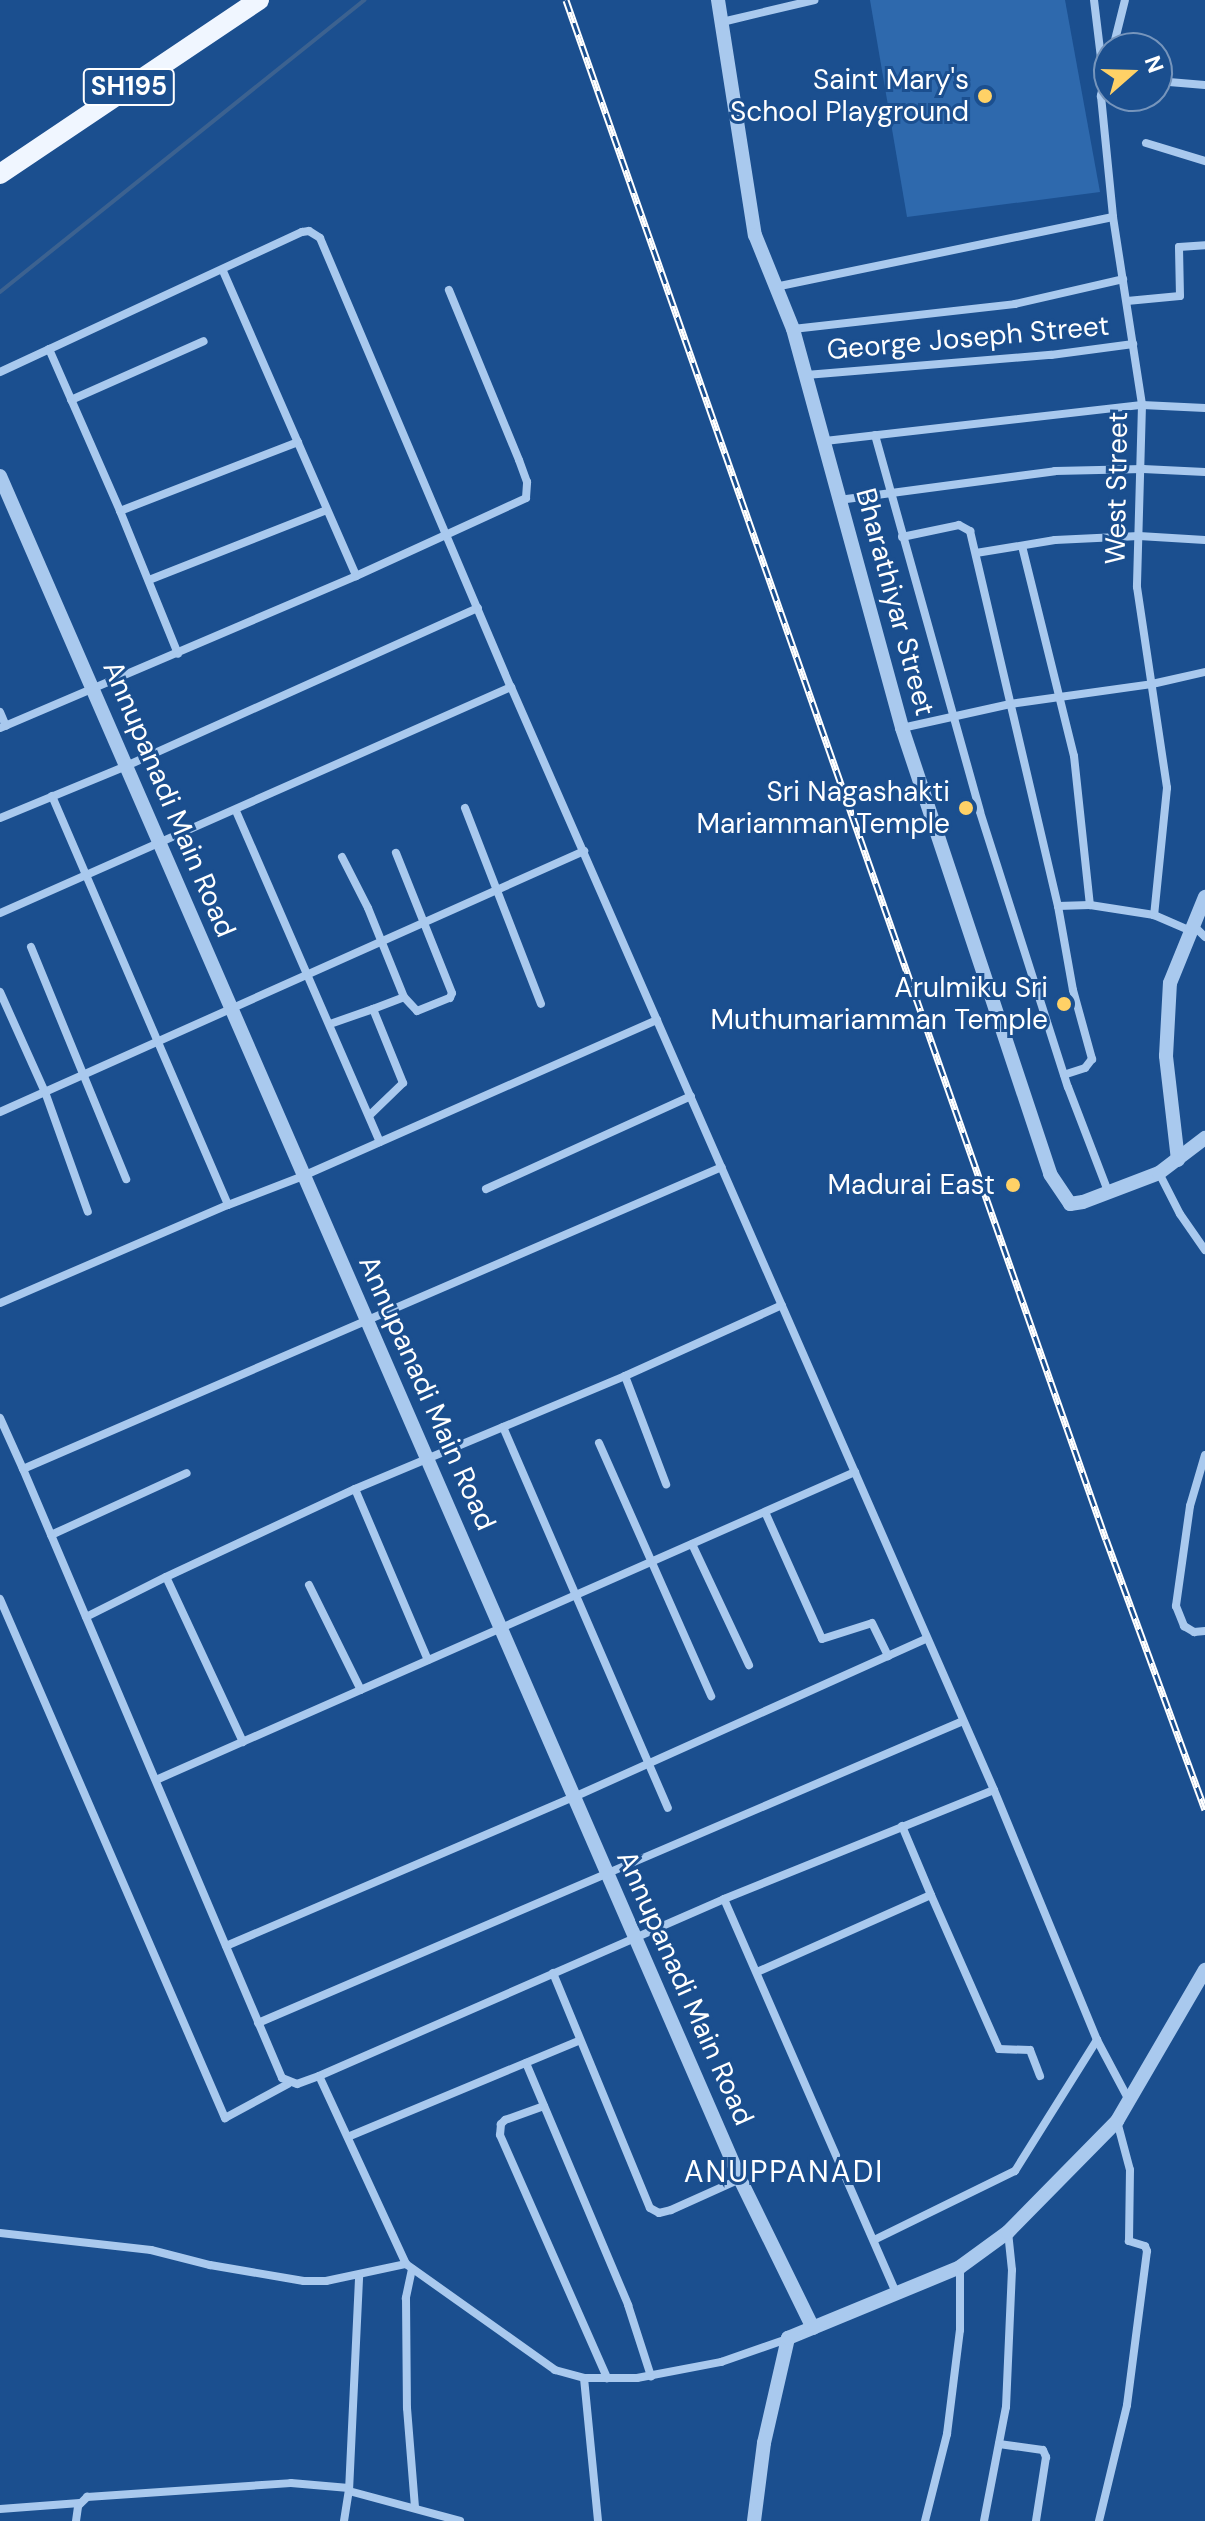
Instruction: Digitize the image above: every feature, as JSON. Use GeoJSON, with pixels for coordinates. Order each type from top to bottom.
{"type":"FeatureCollection","features":[{"type":"Feature","properties":{"kind":"main road","name":"SH195"},"geometry":{"type":"LineString","coordinates":[[0,174],[259,0]]}},
{"type":"Feature","properties":{"kind":"street","name":"Bharathiyar Street"},"geometry":{"type":"LineString","coordinates":[[718,0],[755,235],[793,329],[902,728],[1050,1174],[1070,1204],[1109,1194]]}},
{"type":"Feature","properties":{"kind":"street"},"geometry":{"type":"LineString","coordinates":[[722,22],[814,0]]}},
{"type":"Feature","properties":{"kind":"street"},"geometry":{"type":"LineString","coordinates":[[1094,0],[1099,32]]}},
{"type":"Feature","properties":{"kind":"street"},"geometry":{"type":"LineString","coordinates":[[1117,32],[1125,0]]}},
{"type":"Feature","properties":{"kind":"street"},"geometry":{"type":"LineString","coordinates":[[1173,82],[1205,85]]}},
{"type":"Feature","properties":{"kind":"street","name":"West Street"},"geometry":{"type":"LineString","coordinates":[[1103,112],[1113,217],[1142,405],[1143,469],[1137,587],[1167,788],[1154,915]]}},
{"type":"Feature","properties":{"kind":"street"},"geometry":{"type":"LineString","coordinates":[[1146,143],[1205,161]]}},
{"type":"Feature","properties":{"kind":"street"},"geometry":{"type":"LineString","coordinates":[[774,287],[1113,217]]}},
{"type":"Feature","properties":{"kind":"street"},"geometry":{"type":"LineString","coordinates":[[0,372],[302,232],[309,231],[320,238],[511,687],[994,1790],[1097,2040],[1130,2103]]}},
{"type":"Feature","properties":{"kind":"street"},"geometry":{"type":"LineString","coordinates":[[1127,301],[1180,296],[1179,247],[1205,245]]}},
{"type":"Feature","properties":{"kind":"street"},"geometry":{"type":"LineString","coordinates":[[223,271],[356,576]]}},
{"type":"Feature","properties":{"kind":"street"},"geometry":{"type":"LineString","coordinates":[[793,329],[1015,304],[1123,279]]}},
{"type":"Feature","properties":{"kind":"street"},"geometry":{"type":"LineString","coordinates":[[0,712],[3,727],[178,654],[521,503],[528,490],[449,290]]}},
{"type":"Feature","properties":{"kind":"street"},"geometry":{"type":"LineString","coordinates":[[71,400],[204,341]]}},
{"type":"Feature","properties":{"kind":"street","name":"George Joseph Street"},"geometry":{"type":"LineString","coordinates":[[806,375],[1051,355],[1133,344]]}},
{"type":"Feature","properties":{"kind":"street"},"geometry":{"type":"LineString","coordinates":[[49,349],[178,654]]}},
{"type":"Feature","properties":{"kind":"street"},"geometry":{"type":"LineString","coordinates":[[825,441],[1142,405],[1205,408]]}},
{"type":"Feature","properties":{"kind":"street"},"geometry":{"type":"LineString","coordinates":[[875,435],[902,537],[923,600],[951,717],[1064,1075],[1109,1194],[1159,1173],[1205,1138]]}},
{"type":"Feature","properties":{"kind":"street"},"geometry":{"type":"LineString","coordinates":[[120,511],[298,442]]}},
{"type":"Feature","properties":{"kind":"street"},"geometry":{"type":"LineString","coordinates":[[839,500],[1055,471],[1143,469],[1205,472]]}},
{"type":"Feature","properties":{"kind":"street","name":"Annupanadi Main Road"},"geometry":{"type":"LineString","coordinates":[[0,476],[635,1940],[740,2179],[813,2328]]}},
{"type":"Feature","properties":{"kind":"street"},"geometry":{"type":"LineString","coordinates":[[149,580],[327,510]]}},
{"type":"Feature","properties":{"kind":"street"},"geometry":{"type":"LineString","coordinates":[[902,537],[965,525],[970,531],[1058,906],[1073,990],[1092,1059],[1085,1068],[1064,1075]]}},
{"type":"Feature","properties":{"kind":"street"},"geometry":{"type":"LineString","coordinates":[[976,553],[1139,536],[1205,540]]}},
{"type":"Feature","properties":{"kind":"street"},"geometry":{"type":"LineString","coordinates":[[1022,546],[1062,699],[1082,808],[1090,905]]}},
{"type":"Feature","properties":{"kind":"street"},"geometry":{"type":"LineString","coordinates":[[0,818],[124,767],[478,608]]}},
{"type":"Feature","properties":{"kind":"street"},"geometry":{"type":"LineString","coordinates":[[902,728],[1010,704],[1062,699],[1205,672]]}},
{"type":"Feature","properties":{"kind":"street"},"geometry":{"type":"LineString","coordinates":[[0,913],[511,687]]}},
{"type":"Feature","properties":{"kind":"street"},"geometry":{"type":"LineString","coordinates":[[52,796],[228,1205]]}},
{"type":"Feature","properties":{"kind":"street"},"geometry":{"type":"LineString","coordinates":[[465,808],[494,891],[541,1004]]}},
{"type":"Feature","properties":{"kind":"street"},"geometry":{"type":"LineString","coordinates":[[236,811],[380,1142]]}},
{"type":"Feature","properties":{"kind":"street"},"geometry":{"type":"LineString","coordinates":[[0,1112],[584,851]]}},
{"type":"Feature","properties":{"kind":"street"},"geometry":{"type":"LineString","coordinates":[[342,857],[404,997],[417,1011],[450,998],[452,993],[396,853]]}},
{"type":"Feature","properties":{"kind":"street"},"geometry":{"type":"LineString","coordinates":[[1178,1160],[1166,1056],[1167,1018],[1173,969],[1196,931],[1205,897]]}},
{"type":"Feature","properties":{"kind":"street"},"geometry":{"type":"LineString","coordinates":[[1058,906],[1090,905],[1154,915],[1196,931]]}},
{"type":"Feature","properties":{"kind":"street"},"geometry":{"type":"LineString","coordinates":[[31,947],[126,1179]]}},
{"type":"Feature","properties":{"kind":"street"},"geometry":{"type":"LineString","coordinates":[[0,992],[45,1092],[88,1212]]}},
{"type":"Feature","properties":{"kind":"street"},"geometry":{"type":"LineString","coordinates":[[330,1024],[404,997]]}},
{"type":"Feature","properties":{"kind":"street"},"geometry":{"type":"LineString","coordinates":[[369,1116],[403,1083],[373,1009]]}},
{"type":"Feature","properties":{"kind":"street"},"geometry":{"type":"LineString","coordinates":[[0,1303],[303,1176],[657,1020]]}},
{"type":"Feature","properties":{"kind":"street"},"geometry":{"type":"LineString","coordinates":[[486,1189],[691,1096]]}},
{"type":"Feature","properties":{"kind":"street"},"geometry":{"type":"LineString","coordinates":[[23,1469],[722,1167]]}},
{"type":"Feature","properties":{"kind":"street"},"geometry":{"type":"LineString","coordinates":[[1159,1173],[1180,1214],[1205,1248]]}},
{"type":"Feature","properties":{"kind":"street"},"geometry":{"type":"LineString","coordinates":[[86,1617],[355,1489],[625,1376],[782,1305]]}},
{"type":"Feature","properties":{"kind":"street"},"geometry":{"type":"LineString","coordinates":[[625,1376],[666,1484]]}},
{"type":"Feature","properties":{"kind":"street"},"geometry":{"type":"LineString","coordinates":[[0,1418],[258,2023],[282,2078],[288,2084]]}},
{"type":"Feature","properties":{"kind":"street"},"geometry":{"type":"LineString","coordinates":[[503,1427],[668,1808]]}},
{"type":"Feature","properties":{"kind":"street"},"geometry":{"type":"LineString","coordinates":[[599,1443],[711,1696]]}},
{"type":"Feature","properties":{"kind":"street"},"geometry":{"type":"LineString","coordinates":[[1205,1455],[1190,1506],[1176,1606],[1184,1626],[1194,1632],[1205,1631]]}},
{"type":"Feature","properties":{"kind":"street"},"geometry":{"type":"LineString","coordinates":[[156,1780],[855,1472]]}},
{"type":"Feature","properties":{"kind":"street"},"geometry":{"type":"LineString","coordinates":[[51,1535],[187,1473]]}},
{"type":"Feature","properties":{"kind":"street"},"geometry":{"type":"LineString","coordinates":[[355,1489],[428,1660]]}},
{"type":"Feature","properties":{"kind":"street"},"geometry":{"type":"LineString","coordinates":[[765,1512],[822,1639],[872,1623],[888,1656]]}},
{"type":"Feature","properties":{"kind":"street"},"geometry":{"type":"LineString","coordinates":[[692,1544],[749,1665]]}},
{"type":"Feature","properties":{"kind":"street"},"geometry":{"type":"LineString","coordinates":[[166,1577],[243,1742]]}},
{"type":"Feature","properties":{"kind":"street"},"geometry":{"type":"LineString","coordinates":[[309,1585],[361,1690]]}},
{"type":"Feature","properties":{"kind":"street"},"geometry":{"type":"LineString","coordinates":[[0,1599],[225,2118],[288,2084],[319,2076],[724,1899],[994,1790]]}},
{"type":"Feature","properties":{"kind":"street"},"geometry":{"type":"LineString","coordinates":[[226,1946],[574,1797],[927,1638]]}},
{"type":"Feature","properties":{"kind":"street"},"geometry":{"type":"LineString","coordinates":[[258,2023],[608,1876],[814,1782],[963,1721]]}},
{"type":"Feature","properties":{"kind":"street"},"geometry":{"type":"LineString","coordinates":[[902,1826],[997,2044],[1004,2050],[1030,2050],[1040,2076]]}},
{"type":"Feature","properties":{"kind":"street"},"geometry":{"type":"LineString","coordinates":[[757,1972],[931,1895]]}},
{"type":"Feature","properties":{"kind":"street"},"geometry":{"type":"LineString","coordinates":[[724,1899],[897,2295]]}},
{"type":"Feature","properties":{"kind":"street"},"geometry":{"type":"LineString","coordinates":[[0,2233],[151,2250],[210,2265],[304,2281],[409,2266],[555,2370],[584,2378],[651,2376],[721,2362],[897,2295],[960,2267],[1008,2232],[1117,2121],[1205,1970]]}},
{"type":"Feature","properties":{"kind":"street"},"geometry":{"type":"LineString","coordinates":[[553,1973],[578,2041],[650,2208],[659,2213],[671,2210],[740,2179]]}},
{"type":"Feature","properties":{"kind":"street"},"geometry":{"type":"LineString","coordinates":[[874,2240],[1002,2181],[1015,2171],[1097,2040]]}},
{"type":"Feature","properties":{"kind":"street"},"geometry":{"type":"LineString","coordinates":[[350,2136],[578,2041]]}},
{"type":"Feature","properties":{"kind":"street"},"geometry":{"type":"LineString","coordinates":[[526,2063],[628,2305],[651,2376]]}},
{"type":"Feature","properties":{"kind":"street"},"geometry":{"type":"LineString","coordinates":[[319,2076],[409,2266],[406,2298],[407,2408],[415,2508]]}},
{"type":"Feature","properties":{"kind":"street"},"geometry":{"type":"LineString","coordinates":[[544,2106],[505,2120],[501,2124],[500,2135],[607,2378]]}},
{"type":"Feature","properties":{"kind":"street"},"geometry":{"type":"LineString","coordinates":[[1099,2521],[1127,2405],[1147,2251],[1145,2246],[1129,2241],[1130,2170],[1117,2121]]}},
{"type":"Feature","properties":{"kind":"street"},"geometry":{"type":"LineString","coordinates":[[984,2521],[1006,2407],[1011,2286],[1008,2232]]}},
{"type":"Feature","properties":{"kind":"street"},"geometry":{"type":"LineString","coordinates":[[925,2521],[947,2434],[960,2330],[960,2267]]}},
{"type":"Feature","properties":{"kind":"street"},"geometry":{"type":"LineString","coordinates":[[344,2521],[349,2490],[359,2275]]}},
{"type":"Feature","properties":{"kind":"street"},"geometry":{"type":"LineString","coordinates":[[754,2521],[764,2443],[788,2338]]}},
{"type":"Feature","properties":{"kind":"street"},"geometry":{"type":"LineString","coordinates":[[584,2378],[598,2521]]}},
{"type":"Feature","properties":{"kind":"street"},"geometry":{"type":"LineString","coordinates":[[999,2444],[1043,2450],[1046,2457],[1036,2521]]}},
{"type":"Feature","properties":{"kind":"street"},"geometry":{"type":"LineString","coordinates":[[0,2509],[80,2503],[87,2497],[279,2483],[349,2490],[460,2521]]}},
{"type":"Feature","properties":{"kind":"street"},"geometry":{"type":"LineString","coordinates":[[76,2521],[80,2503]]}},
{"type":"Feature","properties":{"kind":"shaded area","name":"Saint Mary's School Playground"},"geometry":{"type":"Polygon","coordinates":[[[870,0],[1065,0],[1100,192],[907,217],[870,0]]]}},
{"type":"Feature","properties":{"kind":"waterway"},"geometry":{"type":"LineString","coordinates":[[0,292],[364,0]]}},
{"type":"Feature","properties":{"kind":"railway"},"geometry":{"type":"LineString","coordinates":[[566,0],[1106,1539],[1205,1809]]}},
{"type":"Feature","properties":{"kind":"place","name":"Saint Mary's School Playground"},"geometry":{"type":"Point","coordinates":[985,96]}},
{"type":"Feature","properties":{"kind":"place","name":"Sri Nagashakti Mariamman Temple"},"geometry":{"type":"Point","coordinates":[966,808]}},
{"type":"Feature","properties":{"kind":"place","name":"Arulmiku Sri Muthumariamman Temple"},"geometry":{"type":"Point","coordinates":[1064,1004]}},
{"type":"Feature","properties":{"kind":"place","name":"Madurai East"},"geometry":{"type":"Point","coordinates":[1013,1185]}},
{"type":"Feature","properties":{"kind":"district","name":"ANUPPANADI"},"geometry":{"type":"Point","coordinates":[784,2172]}}]}
